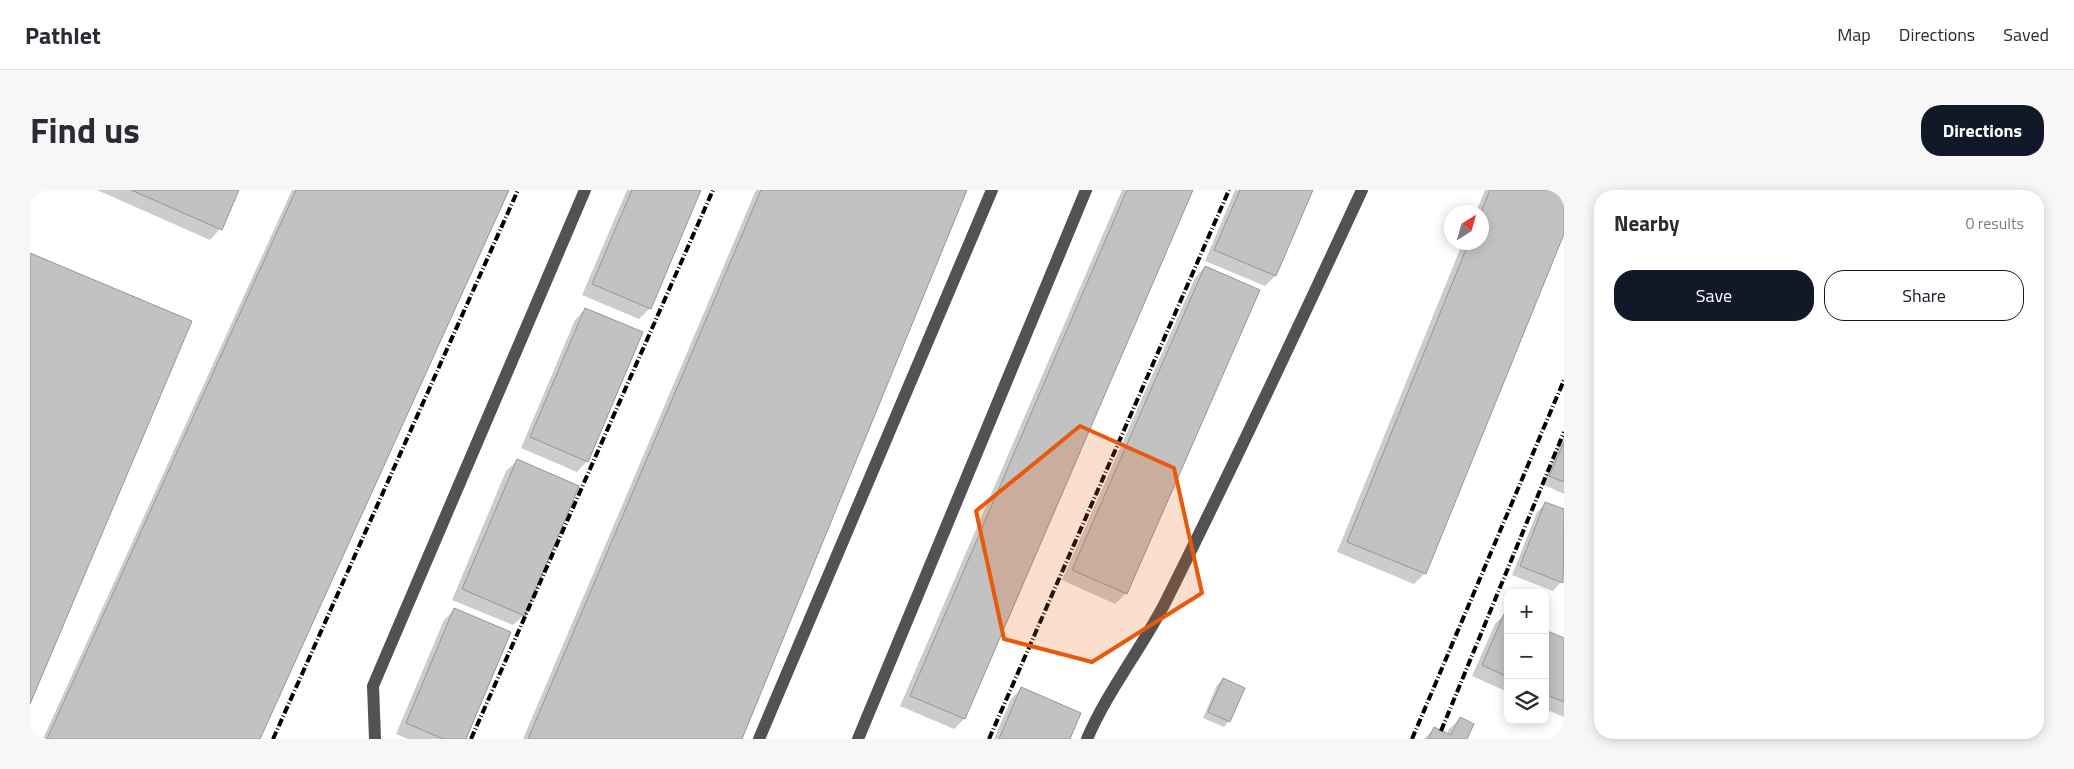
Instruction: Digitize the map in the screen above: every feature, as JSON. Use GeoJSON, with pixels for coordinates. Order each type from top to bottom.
{"type":"FeatureCollection","features":[{"type":"Feature","properties":{"kind":"lane"},"geometry":{"type":"LineString","coordinates":[[375,739],[373,686],[585,190]]}},
{"type":"Feature","properties":{"kind":"lane"},"geometry":{"type":"LineString","coordinates":[[759,739],[992,190]]}},
{"type":"Feature","properties":{"kind":"lane"},"geometry":{"type":"LineString","coordinates":[[858,739],[1086,190]]}},
{"type":"Feature","properties":{"kind":"lane"},"geometry":{"type":"LineString","coordinates":[[1087,739],[1097,716],[1168,598],[1234,466],[1362,190]]}},
{"type":"Feature","properties":{"kind":"highlighted area"},"geometry":{"type":"Polygon","coordinates":[[[1080,426],[1174,468],[1202,593],[1092,662],[1004,639],[976,511],[1080,426]]]}},
{"type":"Feature","properties":{"kind":"building"},"geometry":{"type":"Polygon","coordinates":[[[131,190],[239,190],[222,230],[131,190]]]}},
{"type":"Feature","properties":{"kind":"building"},"geometry":{"type":"Polygon","coordinates":[[[296,190],[509,190],[260,739],[47,739],[296,190]]]}},
{"type":"Feature","properties":{"kind":"building"},"geometry":{"type":"Polygon","coordinates":[[[632,190],[701,190],[651,309],[592,284],[632,190]]]}},
{"type":"Feature","properties":{"kind":"building"},"geometry":{"type":"Polygon","coordinates":[[[761,190],[967,190],[742,739],[528,739],[761,190]]]}},
{"type":"Feature","properties":{"kind":"building"},"geometry":{"type":"Polygon","coordinates":[[[1127,190],[1193,190],[965,719],[910,696],[1127,190]]]}},
{"type":"Feature","properties":{"kind":"building"},"geometry":{"type":"Polygon","coordinates":[[[1240,190],[1313,190],[1276,276],[1214,250],[1240,190]]]}},
{"type":"Feature","properties":{"kind":"building"},"geometry":{"type":"Polygon","coordinates":[[[1490,190],[1564,190],[1564,234],[1426,574],[1347,542],[1466,250],[1489,250],[1489,205],[1484,205],[1490,190]]]}},
{"type":"Feature","properties":{"kind":"building"},"geometry":{"type":"Polygon","coordinates":[[[30,253],[192,321],[30,704],[30,253]]]}},
{"type":"Feature","properties":{"kind":"building"},"geometry":{"type":"Polygon","coordinates":[[[1205,266],[1260,290],[1127,594],[1072,570],[1205,266]]]}},
{"type":"Feature","properties":{"kind":"building"},"geometry":{"type":"Polygon","coordinates":[[[585,308],[643,332],[588,462],[530,437],[585,308]]]}},
{"type":"Feature","properties":{"kind":"building"},"geometry":{"type":"Polygon","coordinates":[[[1564,442],[1564,482],[1549,476],[1564,442]]]}},
{"type":"Feature","properties":{"kind":"building"},"geometry":{"type":"Polygon","coordinates":[[[517,459],[579,486],[525,616],[462,589],[517,459]]]}},
{"type":"Feature","properties":{"kind":"building"},"geometry":{"type":"Polygon","coordinates":[[[1545,502],[1564,509],[1563,583],[1520,566],[1545,502]]]}},
{"type":"Feature","properties":{"kind":"building"},"geometry":{"type":"Polygon","coordinates":[[[454,608],[511,632],[466,739],[443,739],[406,723],[454,608]]]}},
{"type":"Feature","properties":{"kind":"building"},"geometry":{"type":"Polygon","coordinates":[[[1504,614],[1504,675],[1482,665],[1504,614]]]}},
{"type":"Feature","properties":{"kind":"building"},"geometry":{"type":"Polygon","coordinates":[[[1549,632],[1564,638],[1564,702],[1549,696],[1549,632]]]}},
{"type":"Feature","properties":{"kind":"building"},"geometry":{"type":"Polygon","coordinates":[[[1223,678],[1245,688],[1230,722],[1208,712],[1223,678]]]}},
{"type":"Feature","properties":{"kind":"building"},"geometry":{"type":"Polygon","coordinates":[[[1021,687],[1081,713],[1070,739],[999,739],[1021,687]]]}},
{"type":"Feature","properties":{"kind":"building"},"geometry":{"type":"Polygon","coordinates":[[[1460,717],[1474,724],[1467,739],[1428,739],[1434,727],[1451,735],[1460,717]]]}},
{"type":"Feature","properties":{"kind":"railway"},"geometry":{"type":"LineString","coordinates":[[273,739],[518,190]]}},
{"type":"Feature","properties":{"kind":"railway"},"geometry":{"type":"LineString","coordinates":[[471,739],[713,190]]}},
{"type":"Feature","properties":{"kind":"railway"},"geometry":{"type":"LineString","coordinates":[[989,739],[1229,190]]}},
{"type":"Feature","properties":{"kind":"railway"},"geometry":{"type":"LineString","coordinates":[[1412,739],[1564,380]]}},
{"type":"Feature","properties":{"kind":"railway"},"geometry":{"type":"LineString","coordinates":[[1441,731],[1564,432]]}}]}
